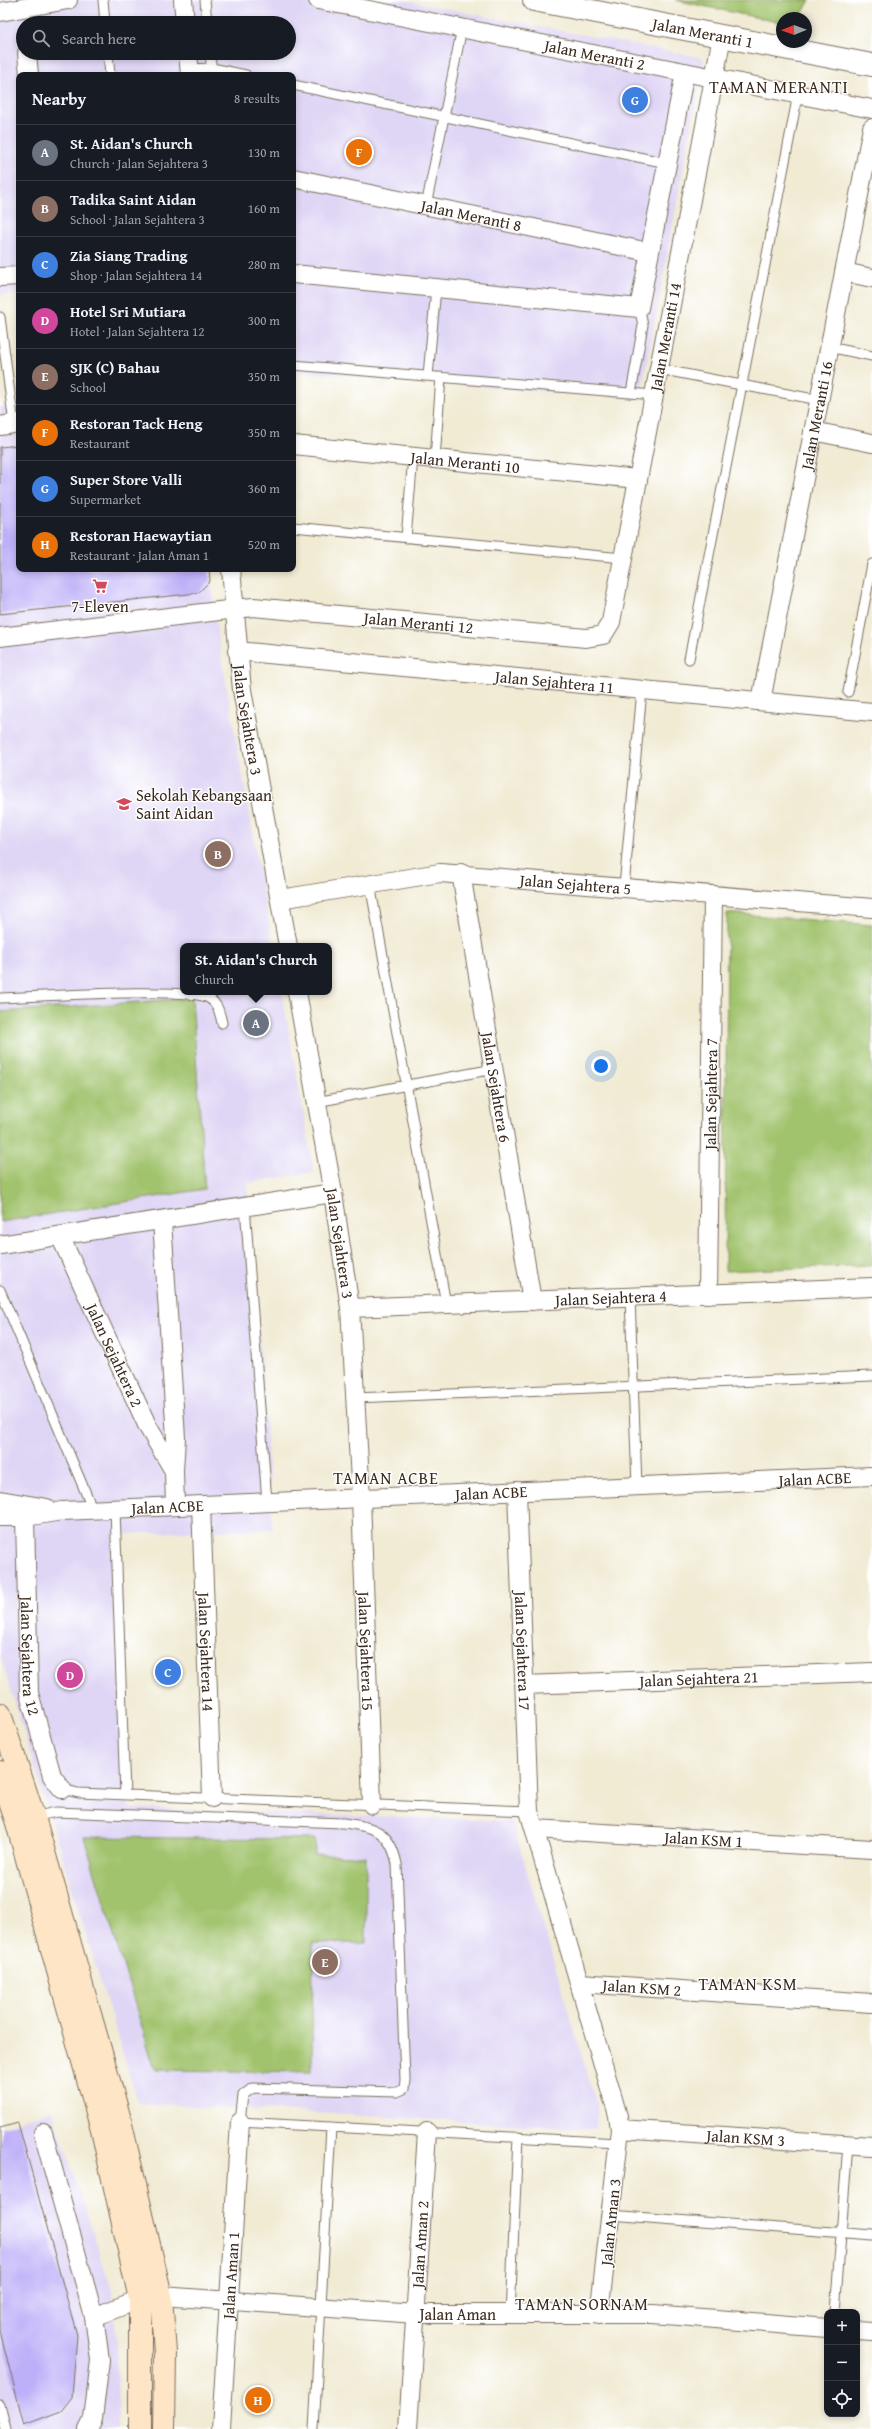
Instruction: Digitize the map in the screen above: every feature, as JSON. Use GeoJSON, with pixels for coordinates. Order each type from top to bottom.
{"type":"FeatureCollection","features":[{"type":"Feature","properties":{"kind":"main road"},"geometry":{"type":"LineString","coordinates":[[0,1714],[102,2130],[140,2299],[140,2429]]}},
{"type":"Feature","properties":{"kind":"main road"},"geometry":{"type":"LineString","coordinates":[[0,1772],[25,1820],[119,2116],[161,2296],[165,2353],[164,2429]]}},
{"type":"Feature","properties":{"kind":"street"},"geometry":{"type":"LineString","coordinates":[[0,12],[23,10],[68,0]]}},
{"type":"Feature","properties":{"kind":"street"},"geometry":{"type":"LineString","coordinates":[[183,0],[184,16]]}},
{"type":"Feature","properties":{"kind":"street","name":"Jalan Meranti 2"},"geometry":{"type":"LineString","coordinates":[[318,0],[872,109]]}},
{"type":"Feature","properties":{"kind":"street","name":"Jalan Meranti 1"},"geometry":{"type":"LineString","coordinates":[[534,0],[872,65]]}},
{"type":"Feature","properties":{"kind":"street","name":"Jalan Meranti 14"},"geometry":{"type":"LineString","coordinates":[[603,635],[611,622],[722,36]]}},
{"type":"Feature","properties":{"kind":"street"},"geometry":{"type":"LineString","coordinates":[[28,60],[29,72]]}},
{"type":"Feature","properties":{"kind":"street"},"geometry":{"type":"LineString","coordinates":[[296,274],[639,308],[685,72]]}},
{"type":"Feature","properties":{"kind":"street","name":"Jalan Meranti 16"},"geometry":{"type":"LineString","coordinates":[[761,701],[844,272],[866,189],[872,128]]}},
{"type":"Feature","properties":{"kind":"street","name":"Jalan Meranti 8"},"geometry":{"type":"LineString","coordinates":[[296,179],[649,252]]}},
{"type":"Feature","properties":{"kind":"street"},"geometry":{"type":"LineString","coordinates":[[844,272],[872,278]]}},
{"type":"Feature","properties":{"kind":"street"},"geometry":{"type":"LineString","coordinates":[[0,277],[16,276]]}},
{"type":"Feature","properties":{"kind":"street"},"geometry":{"type":"LineString","coordinates":[[813,431],[872,443]]}},
{"type":"Feature","properties":{"kind":"street","name":"Jalan Meranti 10"},"geometry":{"type":"LineString","coordinates":[[296,445],[638,479]]}},
{"type":"Feature","properties":{"kind":"street","name":"Jalan Sejahtera 3"},"geometry":{"type":"LineString","coordinates":[[231,572],[237,651],[242,690],[287,943]]}},
{"type":"Feature","properties":{"kind":"street","name":"Jalan Meranti 12"},"geometry":{"type":"LineString","coordinates":[[0,637],[254,608],[586,638],[603,635]]}},
{"type":"Feature","properties":{"kind":"street","name":"Jalan Sejahtera 11"},"geometry":{"type":"LineString","coordinates":[[237,651],[872,712]]}},
{"type":"Feature","properties":{"kind":"street","name":"Jalan Sejahtera 5"},"geometry":{"type":"LineString","coordinates":[[280,899],[419,875],[461,873],[872,908]]}},
{"type":"Feature","properties":{"kind":"street","name":"Jalan Sejahtera 6"},"geometry":{"type":"LineString","coordinates":[[461,873],[532,1301]]}},
{"type":"Feature","properties":{"kind":"street","name":"Jalan Sejahtera 7"},"geometry":{"type":"LineString","coordinates":[[708,1294],[713,895]]}},
{"type":"Feature","properties":{"kind":"street","name":"Jalan Sejahtera 3"},"geometry":{"type":"LineString","coordinates":[[298,995],[333,1193],[350,1308],[361,1498]]}},
{"type":"Feature","properties":{"kind":"street"},"geometry":{"type":"LineString","coordinates":[[0,1245],[333,1193]]}},
{"type":"Feature","properties":{"kind":"street","name":"Jalan Sejahtera 2"},"geometry":{"type":"LineString","coordinates":[[162,1220],[176,1438],[174,1471],[175,1506]]}},
{"type":"Feature","properties":{"kind":"street","name":"Jalan Sejahtera 2"},"geometry":{"type":"LineString","coordinates":[[60,1236],[148,1427],[174,1471]]}},
{"type":"Feature","properties":{"kind":"street","name":"Jalan Sejahtera 4"},"geometry":{"type":"LineString","coordinates":[[350,1308],[872,1288]]}},
{"type":"Feature","properties":{"kind":"street","name":"Jalan ACBE"},"geometry":{"type":"LineString","coordinates":[[0,1517],[25,1517],[62,1511],[872,1476]]}},
{"type":"Feature","properties":{"kind":"street","name":"Jalan Sejahtera 17"},"geometry":{"type":"LineString","coordinates":[[517,1491],[529,1811],[580,1983]]}},
{"type":"Feature","properties":{"kind":"street","name":"Jalan Sejahtera 15"},"geometry":{"type":"LineString","coordinates":[[361,1498],[372,1804]]}},
{"type":"Feature","properties":{"kind":"street","name":"Jalan ACBE"},"geometry":{"type":"LineString","coordinates":[[0,1500],[62,1511]]}},
{"type":"Feature","properties":{"kind":"street","name":"Jalan Sejahtera 14"},"geometry":{"type":"LineString","coordinates":[[201,1505],[212,1798]]}},
{"type":"Feature","properties":{"kind":"street","name":"Jalan Sejahtera 12"},"geometry":{"type":"LineString","coordinates":[[25,1517],[29,1693],[52,1776],[62,1789]]}},
{"type":"Feature","properties":{"kind":"street","name":"Jalan Sejahtera 21"},"geometry":{"type":"LineString","coordinates":[[525,1686],[872,1672]]}},
{"type":"Feature","properties":{"kind":"street","name":"Jalan KSM 1"},"geometry":{"type":"LineString","coordinates":[[535,1829],[872,1849]]}},
{"type":"Feature","properties":{"kind":"street","name":"Jalan KSM 2"},"geometry":{"type":"LineString","coordinates":[[580,1983],[872,2003]]}},
{"type":"Feature","properties":{"kind":"street","name":"Jalan Aman 3"},"geometry":{"type":"LineString","coordinates":[[580,1983],[618,2116],[619,2136],[599,2315]]}},
{"type":"Feature","properties":{"kind":"street","name":"Jalan Aman 1"},"geometry":{"type":"LineString","coordinates":[[221,2429],[240,2122]]}},
{"type":"Feature","properties":{"kind":"street","name":"Jalan Aman 2"},"geometry":{"type":"LineString","coordinates":[[408,2429],[427,2132]]}},
{"type":"Feature","properties":{"kind":"street"},"geometry":{"type":"LineString","coordinates":[[43,2133],[94,2317],[100,2360],[93,2420],[88,2429]]}},
{"type":"Feature","properties":{"kind":"street","name":"Jalan KSM 3"},"geometry":{"type":"LineString","coordinates":[[619,2136],[872,2146]]}},
{"type":"Feature","properties":{"kind":"street","name":"Jalan Aman"},"geometry":{"type":"LineString","coordinates":[[94,2317],[140,2299],[161,2296],[416,2314],[653,2314],[824,2328]]}},
{"type":"Feature","properties":{"kind":"street"},"geometry":{"type":"LineString","coordinates":[[860,2331],[872,2332]]}},
{"type":"Feature","properties":{"kind":"lane"},"geometry":{"type":"LineString","coordinates":[[103,0],[104,16]]}},
{"type":"Feature","properties":{"kind":"lane"},"geometry":{"type":"LineString","coordinates":[[205,0],[206,16]]}},
{"type":"Feature","properties":{"kind":"lane"},"geometry":{"type":"LineString","coordinates":[[426,206],[462,28]]}},
{"type":"Feature","properties":{"kind":"lane"},"geometry":{"type":"LineString","coordinates":[[109,60],[110,72]]}},
{"type":"Feature","properties":{"kind":"lane"},"geometry":{"type":"LineString","coordinates":[[189,66],[212,71],[211,60]]}},
{"type":"Feature","properties":{"kind":"lane"},"geometry":{"type":"LineString","coordinates":[[296,86],[667,163]]}},
{"type":"Feature","properties":{"kind":"lane"},"geometry":{"type":"LineString","coordinates":[[689,659],[798,94]]}},
{"type":"Feature","properties":{"kind":"lane"},"geometry":{"type":"LineString","coordinates":[[428,376],[436,288]]}},
{"type":"Feature","properties":{"kind":"lane"},"geometry":{"type":"LineString","coordinates":[[631,393],[643,326],[639,308]]}},
{"type":"Feature","properties":{"kind":"lane"},"geometry":{"type":"LineString","coordinates":[[0,317],[11,424]]}},
{"type":"Feature","properties":{"kind":"lane"},"geometry":{"type":"LineString","coordinates":[[829,347],[872,356]]}},
{"type":"Feature","properties":{"kind":"lane"},"geometry":{"type":"LineString","coordinates":[[296,365],[654,395]]}},
{"type":"Feature","properties":{"kind":"lane"},"geometry":{"type":"LineString","coordinates":[[659,369],[819,400]]}},
{"type":"Feature","properties":{"kind":"lane"},"geometry":{"type":"LineString","coordinates":[[435,459],[441,377]]}},
{"type":"Feature","properties":{"kind":"lane"},"geometry":{"type":"LineString","coordinates":[[406,538],[413,457]]}},
{"type":"Feature","properties":{"kind":"lane"},"geometry":{"type":"LineString","coordinates":[[296,527],[623,558]]}},
{"type":"Feature","properties":{"kind":"lane"},"geometry":{"type":"LineString","coordinates":[[848,692],[872,564]]}},
{"type":"Feature","properties":{"kind":"lane"},"geometry":{"type":"LineString","coordinates":[[624,887],[642,690]]}},
{"type":"Feature","properties":{"kind":"lane"},"geometry":{"type":"LineString","coordinates":[[370,884],[446,1304]]}},
{"type":"Feature","properties":{"kind":"lane"},"geometry":{"type":"LineString","coordinates":[[0,998],[117,994],[180,994]]}},
{"type":"Feature","properties":{"kind":"lane"},"geometry":{"type":"LineString","coordinates":[[198,995],[211,999],[217,1006],[222,1023]]}},
{"type":"Feature","properties":{"kind":"lane"},"geometry":{"type":"LineString","coordinates":[[316,1102],[494,1069]]}},
{"type":"Feature","properties":{"kind":"lane"},"geometry":{"type":"LineString","coordinates":[[245,1206],[267,1502]]}},
{"type":"Feature","properties":{"kind":"lane"},"geometry":{"type":"LineString","coordinates":[[0,1290],[93,1510]]}},
{"type":"Feature","properties":{"kind":"lane"},"geometry":{"type":"LineString","coordinates":[[630,1297],[637,1486]]}},
{"type":"Feature","properties":{"kind":"lane"},"geometry":{"type":"LineString","coordinates":[[355,1398],[872,1376]]}},
{"type":"Feature","properties":{"kind":"lane"},"geometry":{"type":"LineString","coordinates":[[115,1509],[125,1795]]}},
{"type":"Feature","properties":{"kind":"lane"},"geometry":{"type":"LineString","coordinates":[[62,1789],[78,1793],[529,1811]]}},
{"type":"Feature","properties":{"kind":"lane"},"geometry":{"type":"LineString","coordinates":[[25,1820],[56,1812],[343,1823],[368,1826],[381,1832],[390,1841],[397,1864],[405,2080],[404,2089],[397,2092],[253,2088],[243,2095],[240,2122],[518,2137],[619,2136]]}},
{"type":"Feature","properties":{"kind":"lane"},"geometry":{"type":"LineString","coordinates":[[314,2429],[331,2127]]}},
{"type":"Feature","properties":{"kind":"lane"},"geometry":{"type":"LineString","coordinates":[[510,2315],[518,2137]]}},
{"type":"Feature","properties":{"kind":"lane"},"geometry":{"type":"LineString","coordinates":[[835,2309],[848,2144]]}},
{"type":"Feature","properties":{"kind":"lane"},"geometry":{"type":"LineString","coordinates":[[610,2215],[872,2235]]}},
{"type":"Feature","properties":{"kind":"lane"},"geometry":{"type":"LineString","coordinates":[[0,2405],[6,2429]]}},
{"type":"Feature","properties":{"kind":"shaded area","name":"TAMAN MERANTI"},"geometry":{"type":"Polygon","coordinates":[[[0,0],[401,0],[704,58],[640,399],[296,371],[296,72],[16,72],[16,294],[0,295],[0,0]]]}},
{"type":"Feature","properties":{"kind":"shaded area"},"geometry":{"type":"Polygon","coordinates":[[[16,404],[16,572],[209,572],[218,638],[272,943],[180,943],[180,995],[283,995],[314,1172],[248,1183],[273,1529],[121,1534],[129,1808],[512,1821],[598,2110],[595,2129],[138,2103],[0,1655],[0,407],[16,404]]]}},
{"type":"Feature","properties":{"kind":"shaded area"},"geometry":{"type":"Polygon","coordinates":[[[52,2109],[112,2290],[117,2340],[118,2429],[0,2429],[0,2128],[52,2109]]]}},
{"type":"Feature","properties":{"kind":"green space"},"geometry":{"type":"Polygon","coordinates":[[[675,0],[810,0],[803,12],[776,12],[776,22],[675,0]]]}},
{"type":"Feature","properties":{"kind":"green space"},"geometry":{"type":"Polygon","coordinates":[[[727,913],[872,925],[872,1265],[725,1271],[727,913]]]}},
{"type":"Feature","properties":{"kind":"green space"},"geometry":{"type":"Polygon","coordinates":[[[192,998],[205,1189],[0,1222],[0,1012],[192,998]]]}},
{"type":"Feature","properties":{"kind":"green space"},"geometry":{"type":"Polygon","coordinates":[[[84,1837],[315,1839],[315,1855],[366,1856],[366,1943],[313,1943],[312,2072],[155,2070],[84,1837]]]}},
{"type":"Feature","properties":{"kind":"building"},"geometry":{"type":"Polygon","coordinates":[[[16,445],[16,572],[209,572],[210,581],[198,593],[0,614],[0,447],[16,445]]]}},
{"type":"Feature","properties":{"kind":"building"},"geometry":{"type":"Polygon","coordinates":[[[18,2123],[77,2335],[72,2397],[61,2411],[24,2425],[0,2331],[0,2128],[18,2123]]]}},
{"type":"Feature","properties":{"kind":"place","name":"Super Store Valli"},"geometry":{"type":"Point","coordinates":[635,100]}},
{"type":"Feature","properties":{"kind":"place","name":"Restoran Tack Heng"},"geometry":{"type":"Point","coordinates":[359,152]}},
{"type":"Feature","properties":{"kind":"place","name":"7-Eleven"},"geometry":{"type":"Point","coordinates":[100,586]}},
{"type":"Feature","properties":{"kind":"place","name":"Sekolah Kebangsaan Saint Aidan"},"geometry":{"type":"Point","coordinates":[124,804]}},
{"type":"Feature","properties":{"kind":"place","name":"Tadika Saint Aidan"},"geometry":{"type":"Point","coordinates":[218,854]}},
{"type":"Feature","properties":{"kind":"place","name":"St. Aidan's Church"},"geometry":{"type":"Point","coordinates":[256,1023]}},
{"type":"Feature","properties":{"kind":"place","name":"Zia Siang Trading"},"geometry":{"type":"Point","coordinates":[168,1672]}},
{"type":"Feature","properties":{"kind":"place","name":"Hotel Sri Mutiara"},"geometry":{"type":"Point","coordinates":[70,1675]}},
{"type":"Feature","properties":{"kind":"place","name":"SJK (C) Bahau"},"geometry":{"type":"Point","coordinates":[325,1962]}},
{"type":"Feature","properties":{"kind":"place","name":"Restoran Haewaytian"},"geometry":{"type":"Point","coordinates":[258,2400]}},
{"type":"Feature","properties":{"kind":"district","name":"TAMAN MERANTI"},"geometry":{"type":"Point","coordinates":[779,86]}},
{"type":"Feature","properties":{"kind":"district","name":"TAMAN ACBE"},"geometry":{"type":"Point","coordinates":[386,1477]}},
{"type":"Feature","properties":{"kind":"district","name":"TAMAN KSM"},"geometry":{"type":"Point","coordinates":[748,1983]}},
{"type":"Feature","properties":{"kind":"district","name":"TAMAN SORNAM"},"geometry":{"type":"Point","coordinates":[582,2303]}}]}
